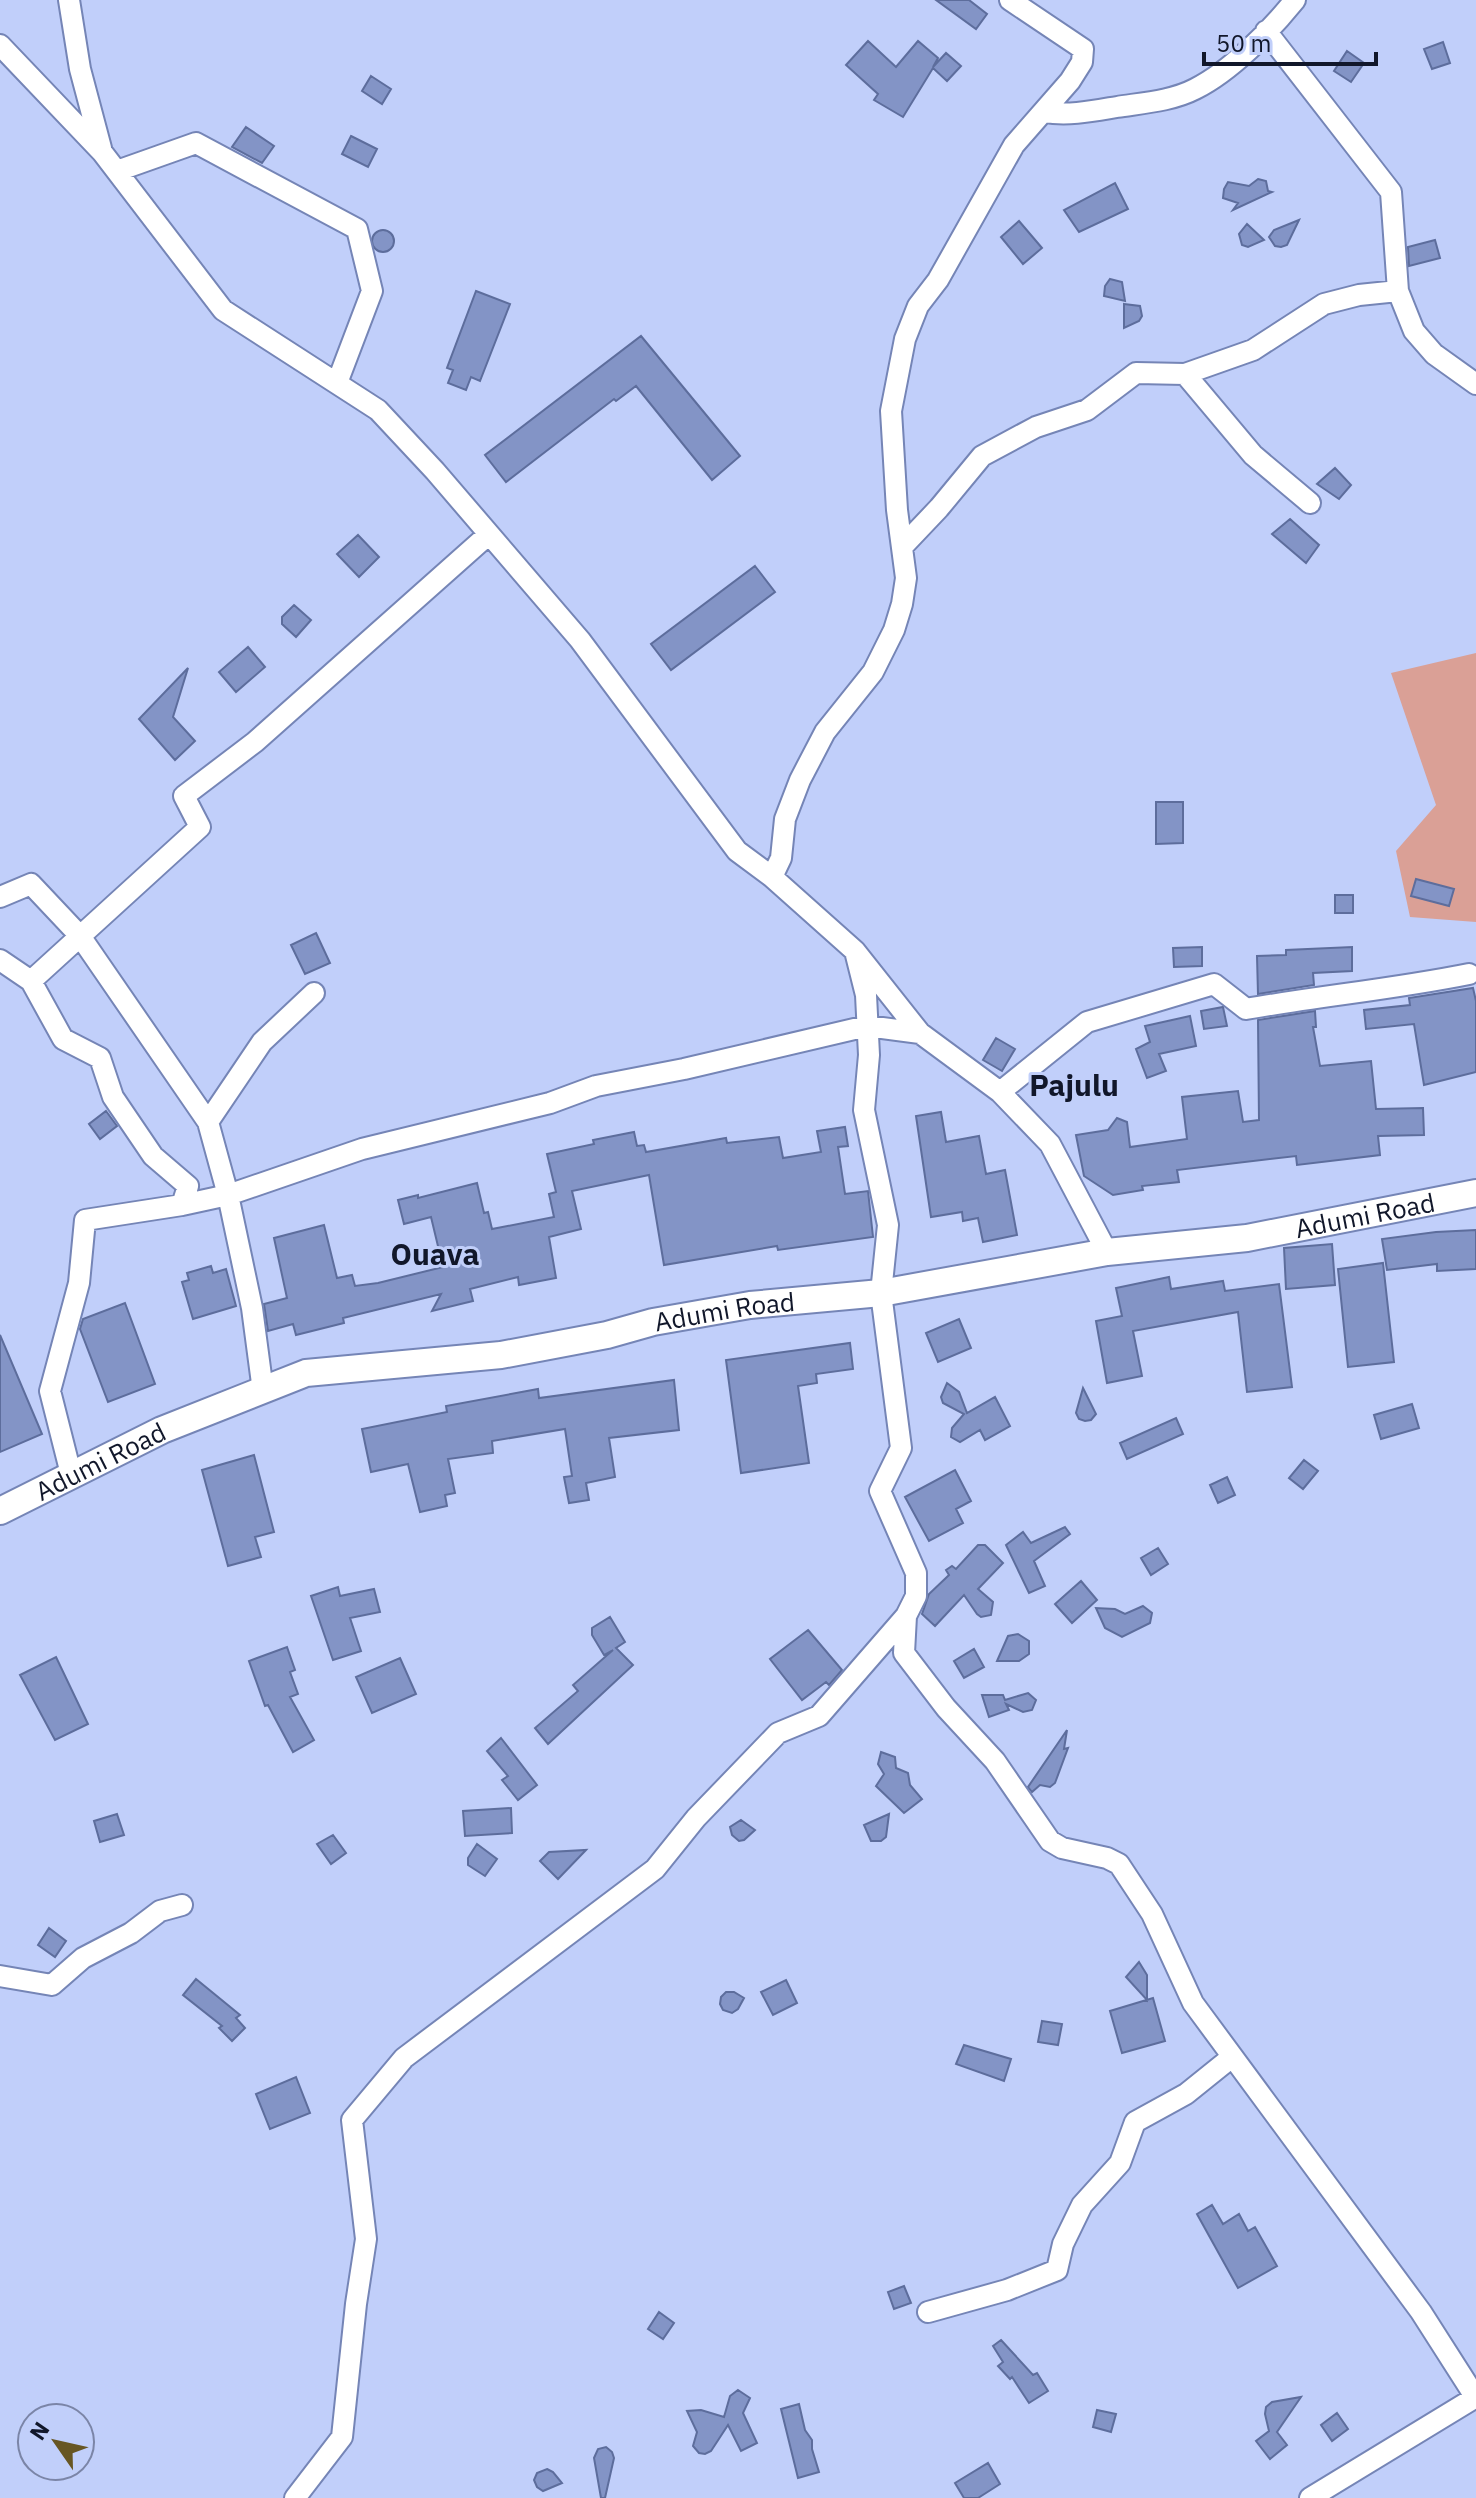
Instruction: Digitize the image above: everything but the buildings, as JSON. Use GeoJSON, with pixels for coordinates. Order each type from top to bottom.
{"type":"FeatureCollection","features":[{"type":"Feature","properties":{"kind":"main road","name":"Adumi Road"},"geometry":{"type":"LineString","coordinates":[[0,1511],[162,1430],[306,1373],[501,1355],[607,1335],[653,1322],[736,1308],[881,1293],[1107,1252],[1247,1238],[1476,1193]]}},
{"type":"Feature","properties":{"kind":"street"},"geometry":{"type":"LineString","coordinates":[[69,0],[80,69],[102,152]]}},
{"type":"Feature","properties":{"kind":"street"},"geometry":{"type":"LineString","coordinates":[[772,877],[781,858],[785,819],[800,780],[825,732],[873,672],[894,630],[906,578],[891,411],[905,339],[918,306],[938,280],[1014,145],[1082,62],[1083,49],[1010,0]]}},
{"type":"Feature","properties":{"kind":"street"},"geometry":{"type":"LineString","coordinates":[[1044,112],[1064,115],[1097,111],[1193,91],[1224,71],[1295,0]]}},
{"type":"Feature","properties":{"kind":"street"},"geometry":{"type":"LineString","coordinates":[[1266,31],[1391,192],[1398,291],[1414,331],[1422,343],[1476,384]]}},
{"type":"Feature","properties":{"kind":"street"},"geometry":{"type":"LineString","coordinates":[[0,45],[102,152],[223,310],[378,410],[435,471],[580,640],[737,851],[772,877],[855,951],[920,1033],[1000,1092],[1050,1144],[1107,1252]]}},
{"type":"Feature","properties":{"kind":"street"},"geometry":{"type":"LineString","coordinates":[[117,171],[196,143],[357,229],[372,291],[337,383]]}},
{"type":"Feature","properties":{"kind":"street"},"geometry":{"type":"LineString","coordinates":[[902,547],[982,456],[1036,427],[1087,410],[1136,373],[1185,374],[1263,345],[1324,304],[1359,295],[1398,291]]}},
{"type":"Feature","properties":{"kind":"street"},"geometry":{"type":"LineString","coordinates":[[1185,374],[1253,455],[1310,503]]}},
{"type":"Feature","properties":{"kind":"street"},"geometry":{"type":"LineString","coordinates":[[31,981],[200,827],[184,796],[255,742],[489,534]]}},
{"type":"Feature","properties":{"kind":"street"},"geometry":{"type":"LineString","coordinates":[[0,897],[31,884],[80,936],[208,1122],[228,1195],[252,1308],[263,1391]]}},
{"type":"Feature","properties":{"kind":"street"},"geometry":{"type":"LineString","coordinates":[[295,2498],[342,2437],[366,2239],[352,2120],[404,2058],[655,1869],[696,1818],[778,1733],[819,1716],[906,1616],[916,1596],[916,1573],[880,1491],[901,1448],[881,1293],[888,1225],[864,1110],[869,1070],[866,995],[855,951]]}},
{"type":"Feature","properties":{"kind":"street"},"geometry":{"type":"LineString","coordinates":[[0,960],[31,981],[63,1039],[100,1058],[113,1097],[153,1156],[188,1186],[182,1205]]}},
{"type":"Feature","properties":{"kind":"street"},"geometry":{"type":"LineString","coordinates":[[1000,1092],[1087,1022],[1214,984],[1246,1009],[1321,996],[1406,987],[1469,974]]}},
{"type":"Feature","properties":{"kind":"street"},"geometry":{"type":"LineString","coordinates":[[208,1122],[262,1042],[314,993]]}},
{"type":"Feature","properties":{"kind":"street"},"geometry":{"type":"LineString","coordinates":[[71,1474],[50,1391],[79,1283],[85,1220],[228,1195],[362,1149],[550,1103],[596,1086],[684,1069],[867,1026],[920,1033]]}},
{"type":"Feature","properties":{"kind":"street"},"geometry":{"type":"LineString","coordinates":[[906,1616],[904,1653],[946,1708],[995,1761],[1050,1841],[1062,1848],[1107,1858],[1119,1864],[1152,1914],[1193,2003],[1421,2312],[1476,2398],[1310,2498]]}},
{"type":"Feature","properties":{"kind":"street"},"geometry":{"type":"LineString","coordinates":[[0,1976],[52,1985],[83,1958],[131,1933],[160,1911],[182,1905]]}},
{"type":"Feature","properties":{"kind":"street"},"geometry":{"type":"LineString","coordinates":[[928,2312],[1007,2290],[1057,2270],[1063,2244],[1082,2205],[1120,2163],[1135,2122],[1186,2094],[1232,2057]]}},
{"type":"Feature","properties":{"kind":"shaded area"},"geometry":{"type":"Polygon","coordinates":[[[1476,653],[1476,922],[1410,917],[1396,851],[1436,805],[1391,673],[1476,653]]]}},
{"type":"Feature","properties":{"kind":"district","name":"Pajulu"},"geometry":{"type":"Point","coordinates":[1074,1084]}},
{"type":"Feature","properties":{"kind":"district","name":"Ouava"},"geometry":{"type":"Point","coordinates":[435,1253]}}]}
